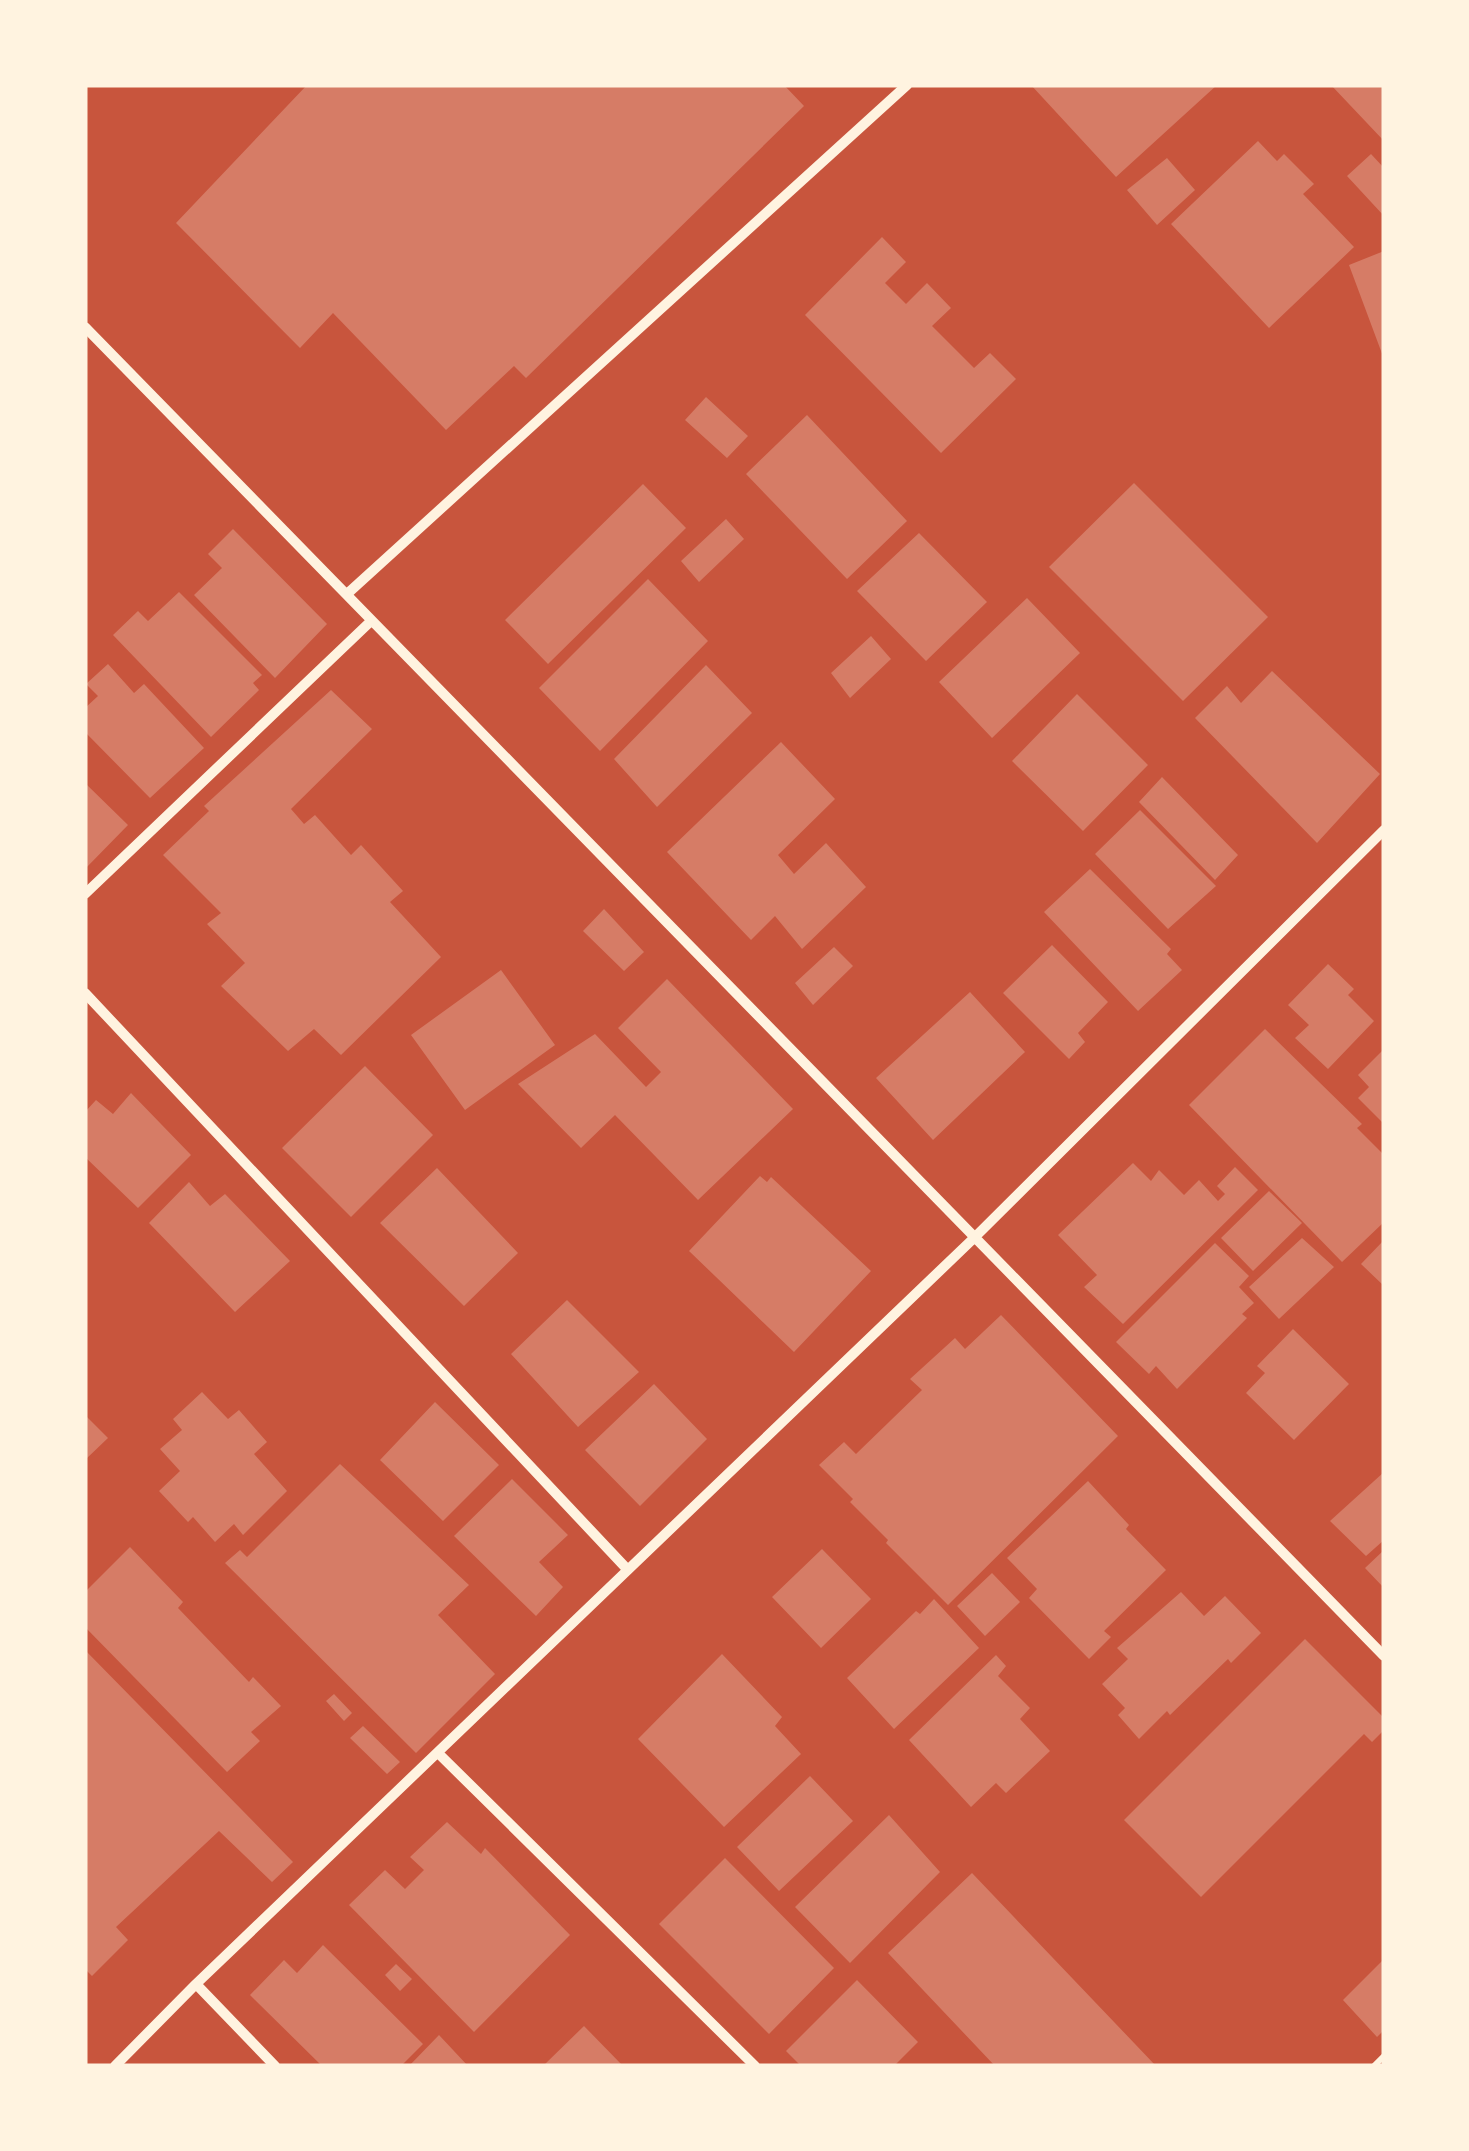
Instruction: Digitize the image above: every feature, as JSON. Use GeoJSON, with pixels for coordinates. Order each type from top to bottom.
{"type":"FeatureCollection","features":[{"type":"Feature","properties":{"kind":"street"},"geometry":{"type":"LineString","coordinates":[[347,594],[906,85]]}},
{"type":"Feature","properties":{"kind":"street"},"geometry":{"type":"LineString","coordinates":[[85,328],[1384,1656]]}},
{"type":"Feature","properties":{"kind":"street"},"geometry":{"type":"LineString","coordinates":[[85,894],[370,622]]}},
{"type":"Feature","properties":{"kind":"street"},"geometry":{"type":"LineString","coordinates":[[115,2066],[975,1237],[1384,830]]}},
{"type":"Feature","properties":{"kind":"street"},"geometry":{"type":"LineString","coordinates":[[85,993],[627,1570]]}},
{"type":"Feature","properties":{"kind":"street"},"geometry":{"type":"LineString","coordinates":[[438,1752],[756,2066]]}},
{"type":"Feature","properties":{"kind":"street"},"geometry":{"type":"LineString","coordinates":[[196,1984],[274,2066]]}},
{"type":"Feature","properties":{"kind":"path"},"geometry":{"type":"LineString","coordinates":[[1374,2066],[1384,2056]]}},
{"type":"Feature","properties":{"kind":"building"},"geometry":{"type":"Polygon","coordinates":[[[307,85],[784,85],[804,106],[526,378],[514,366],[446,430],[333,313],[300,348],[176,223],[307,85]]]}},
{"type":"Feature","properties":{"kind":"building"},"geometry":{"type":"Polygon","coordinates":[[[1031,85],[1217,85],[1116,177],[1031,85]]]}},
{"type":"Feature","properties":{"kind":"building"},"geometry":{"type":"Polygon","coordinates":[[[1331,85],[1384,85],[1384,141],[1331,85]]]}},
{"type":"Feature","properties":{"kind":"building"},"geometry":{"type":"Polygon","coordinates":[[[1258,141],[1277,161],[1284,154],[1314,184],[1303,194],[1354,247],[1269,328],[1171,224],[1258,141]]]}},
{"type":"Feature","properties":{"kind":"building"},"geometry":{"type":"Polygon","coordinates":[[[1371,154],[1384,168],[1384,216],[1347,176],[1371,154]]]}},
{"type":"Feature","properties":{"kind":"building"},"geometry":{"type":"Polygon","coordinates":[[[1167,158],[1195,190],[1157,225],[1127,190],[1167,158]]]}},
{"type":"Feature","properties":{"kind":"building"},"geometry":{"type":"Polygon","coordinates":[[[882,237],[906,262],[885,283],[906,304],[927,283],[951,308],[932,326],[974,368],[990,353],[1016,379],[941,453],[805,315],[882,237]]]}},
{"type":"Feature","properties":{"kind":"building"},"geometry":{"type":"Polygon","coordinates":[[[1384,251],[1384,359],[1349,265],[1384,251]]]}},
{"type":"Feature","properties":{"kind":"building"},"geometry":{"type":"Polygon","coordinates":[[[706,397],[748,436],[727,458],[685,420],[706,397]]]}},
{"type":"Feature","properties":{"kind":"building"},"geometry":{"type":"Polygon","coordinates":[[[807,415],[907,521],[847,579],[746,474],[807,415]]]}},
{"type":"Feature","properties":{"kind":"building"},"geometry":{"type":"Polygon","coordinates":[[[1134,483],[1268,617],[1183,701],[1049,567],[1134,483]]]}},
{"type":"Feature","properties":{"kind":"building"},"geometry":{"type":"Polygon","coordinates":[[[643,484],[686,528],[548,664],[505,620],[643,484]]]}},
{"type":"Feature","properties":{"kind":"building"},"geometry":{"type":"Polygon","coordinates":[[[726,519],[744,539],[699,582],[681,561],[726,519]]]}},
{"type":"Feature","properties":{"kind":"building"},"geometry":{"type":"Polygon","coordinates":[[[233,529],[327,624],[275,678],[194,595],[222,568],[208,554],[233,529]]]}},
{"type":"Feature","properties":{"kind":"building"},"geometry":{"type":"Polygon","coordinates":[[[919,533],[987,602],[926,661],[857,591],[919,533]]]}},
{"type":"Feature","properties":{"kind":"building"},"geometry":{"type":"Polygon","coordinates":[[[648,579],[708,641],[600,751],[539,688],[648,579]]]}},
{"type":"Feature","properties":{"kind":"building"},"geometry":{"type":"Polygon","coordinates":[[[179,592],[262,675],[253,683],[259,690],[211,737],[113,635],[138,611],[148,621],[179,592]]]}},
{"type":"Feature","properties":{"kind":"building"},"geometry":{"type":"Polygon","coordinates":[[[1027,598],[1080,653],[992,738],[939,682],[1027,598]]]}},
{"type":"Feature","properties":{"kind":"building"},"geometry":{"type":"Polygon","coordinates":[[[871,636],[891,659],[850,698],[831,673],[871,636]]]}},
{"type":"Feature","properties":{"kind":"building"},"geometry":{"type":"Polygon","coordinates":[[[108,664],[134,693],[144,684],[204,748],[150,798],[85,732],[85,708],[98,696],[86,684],[108,664]]]}},
{"type":"Feature","properties":{"kind":"building"},"geometry":{"type":"Polygon","coordinates":[[[706,665],[752,713],[657,807],[614,759],[706,665]]]}},
{"type":"Feature","properties":{"kind":"building"},"geometry":{"type":"Polygon","coordinates":[[[1272,671],[1380,774],[1317,843],[1195,718],[1227,686],[1241,703],[1272,671]]]}},
{"type":"Feature","properties":{"kind":"building"},"geometry":{"type":"Polygon","coordinates":[[[331,690],[372,729],[291,809],[304,824],[315,815],[351,855],[361,845],[403,891],[390,902],[441,957],[341,1055],[314,1029],[288,1051],[221,986],[245,963],[207,924],[221,913],[163,855],[209,811],[204,806],[331,690]]]}},
{"type":"Feature","properties":{"kind":"building"},"geometry":{"type":"Polygon","coordinates":[[[1077,694],[1148,765],[1083,831],[1012,761],[1077,694]]]}},
{"type":"Feature","properties":{"kind":"building"},"geometry":{"type":"Polygon","coordinates":[[[781,742],[835,799],[778,855],[794,874],[826,843],[866,887],[802,949],[775,916],[751,940],[667,852],[781,742]]]}},
{"type":"Feature","properties":{"kind":"building"},"geometry":{"type":"Polygon","coordinates":[[[1162,777],[1238,855],[1215,880],[1139,802],[1162,777]]]}},
{"type":"Feature","properties":{"kind":"building"},"geometry":{"type":"Polygon","coordinates":[[[85,783],[128,825],[85,869],[85,783]]]}},
{"type":"Feature","properties":{"kind":"building"},"geometry":{"type":"Polygon","coordinates":[[[1140,810],[1216,886],[1168,929],[1095,854],[1140,810]]]}},
{"type":"Feature","properties":{"kind":"building"},"geometry":{"type":"Polygon","coordinates":[[[1090,869],[1171,949],[1167,954],[1182,970],[1138,1011],[1044,912],[1090,869]]]}},
{"type":"Feature","properties":{"kind":"building"},"geometry":{"type":"Polygon","coordinates":[[[604,909],[644,952],[624,971],[583,931],[604,909]]]}},
{"type":"Feature","properties":{"kind":"building"},"geometry":{"type":"Polygon","coordinates":[[[1052,945],[1108,1002],[1078,1033],[1085,1042],[1069,1059],[1003,993],[1052,945]]]}},
{"type":"Feature","properties":{"kind":"building"},"geometry":{"type":"Polygon","coordinates":[[[834,947],[853,966],[813,1005],[795,983],[834,947]]]}},
{"type":"Feature","properties":{"kind":"building"},"geometry":{"type":"Polygon","coordinates":[[[1328,964],[1354,989],[1348,995],[1374,1021],[1328,1069],[1295,1038],[1309,1025],[1288,1005],[1328,964]]]}},
{"type":"Feature","properties":{"kind":"building"},"geometry":{"type":"Polygon","coordinates":[[[501,970],[555,1045],[465,1110],[411,1035],[501,970]]]}},
{"type":"Feature","properties":{"kind":"building"},"geometry":{"type":"Polygon","coordinates":[[[667,979],[793,1109],[698,1200],[615,1115],[581,1148],[518,1084],[595,1034],[646,1087],[661,1072],[618,1028],[667,979]]]}},
{"type":"Feature","properties":{"kind":"building"},"geometry":{"type":"Polygon","coordinates":[[[970,992],[1025,1052],[933,1140],[876,1078],[970,992]]]}},
{"type":"Feature","properties":{"kind":"building"},"geometry":{"type":"Polygon","coordinates":[[[1265,1029],[1362,1124],[1357,1128],[1384,1155],[1384,1222],[1342,1262],[1189,1105],[1265,1029]]]}},
{"type":"Feature","properties":{"kind":"building"},"geometry":{"type":"Polygon","coordinates":[[[1384,1049],[1384,1124],[1358,1098],[1369,1087],[1358,1075],[1384,1049]]]}},
{"type":"Feature","properties":{"kind":"building"},"geometry":{"type":"Polygon","coordinates":[[[365,1066],[433,1135],[351,1217],[282,1148],[365,1066]]]}},
{"type":"Feature","properties":{"kind":"building"},"geometry":{"type":"Polygon","coordinates":[[[131,1093],[191,1155],[138,1208],[85,1157],[85,1112],[96,1100],[113,1114],[131,1093]]]}},
{"type":"Feature","properties":{"kind":"building"},"geometry":{"type":"Polygon","coordinates":[[[1133,1163],[1151,1181],[1159,1170],[1184,1195],[1199,1180],[1218,1201],[1225,1194],[1217,1186],[1235,1167],[1258,1190],[1123,1324],[1084,1287],[1097,1275],[1058,1235],[1133,1163]]]}},
{"type":"Feature","properties":{"kind":"building"},"geometry":{"type":"Polygon","coordinates":[[[437,1168],[518,1253],[464,1306],[380,1223],[437,1168]]]}},
{"type":"Feature","properties":{"kind":"building"},"geometry":{"type":"Polygon","coordinates":[[[760,1176],[767,1182],[771,1177],[871,1271],[794,1352],[689,1251],[760,1176]]]}},
{"type":"Feature","properties":{"kind":"building"},"geometry":{"type":"Polygon","coordinates":[[[189,1182],[210,1206],[225,1194],[290,1261],[235,1312],[149,1223],[189,1182]]]}},
{"type":"Feature","properties":{"kind":"building"},"geometry":{"type":"Polygon","coordinates":[[[1269,1191],[1302,1223],[1253,1271],[1221,1238],[1269,1191]]]}},
{"type":"Feature","properties":{"kind":"building"},"geometry":{"type":"Polygon","coordinates":[[[1302,1238],[1334,1267],[1279,1319],[1249,1287],[1302,1238]]]}},
{"type":"Feature","properties":{"kind":"building"},"geometry":{"type":"Polygon","coordinates":[[[1384,1240],[1384,1286],[1361,1264],[1384,1240]]]}},
{"type":"Feature","properties":{"kind":"building"},"geometry":{"type":"Polygon","coordinates":[[[1215,1243],[1249,1276],[1239,1287],[1254,1303],[1242,1314],[1247,1318],[1177,1389],[1156,1366],[1149,1374],[1116,1342],[1215,1243]]]}},
{"type":"Feature","properties":{"kind":"building"},"geometry":{"type":"Polygon","coordinates":[[[567,1300],[639,1372],[578,1427],[511,1354],[567,1300]]]}},
{"type":"Feature","properties":{"kind":"building"},"geometry":{"type":"Polygon","coordinates":[[[1001,1315],[1118,1436],[948,1605],[886,1543],[888,1540],[850,1502],[853,1499],[819,1465],[844,1442],[856,1454],[922,1390],[910,1379],[955,1338],[965,1349],[1001,1315]]]}},
{"type":"Feature","properties":{"kind":"building"},"geometry":{"type":"Polygon","coordinates":[[[1293,1329],[1349,1384],[1294,1440],[1246,1393],[1265,1373],[1257,1366],[1293,1329]]]}},
{"type":"Feature","properties":{"kind":"building"},"geometry":{"type":"Polygon","coordinates":[[[654,1384],[707,1439],[640,1506],[585,1450],[654,1384]]]}},
{"type":"Feature","properties":{"kind":"building"},"geometry":{"type":"Polygon","coordinates":[[[202,1392],[228,1419],[239,1410],[267,1442],[254,1454],[287,1491],[243,1535],[234,1524],[215,1542],[193,1517],[188,1522],[159,1491],[180,1471],[160,1449],[182,1430],[173,1419],[202,1392]]]}},
{"type":"Feature","properties":{"kind":"building"},"geometry":{"type":"Polygon","coordinates":[[[435,1402],[499,1465],[443,1521],[380,1460],[435,1402]]]}},
{"type":"Feature","properties":{"kind":"building"},"geometry":{"type":"Polygon","coordinates":[[[85,1415],[108,1438],[85,1460],[85,1415]]]}},
{"type":"Feature","properties":{"kind":"building"},"geometry":{"type":"Polygon","coordinates":[[[340,1464],[469,1585],[438,1615],[495,1674],[416,1753],[225,1563],[240,1550],[247,1557],[340,1464]]]}},
{"type":"Feature","properties":{"kind":"building"},"geometry":{"type":"Polygon","coordinates":[[[1384,1472],[1384,1540],[1366,1556],[1330,1521],[1384,1472]]]}},
{"type":"Feature","properties":{"kind":"building"},"geometry":{"type":"Polygon","coordinates":[[[512,1479],[568,1535],[539,1562],[563,1587],[536,1616],[454,1536],[512,1479]]]}},
{"type":"Feature","properties":{"kind":"building"},"geometry":{"type":"Polygon","coordinates":[[[1088,1481],[1129,1525],[1126,1529],[1166,1570],[1104,1631],[1111,1637],[1089,1659],[1029,1598],[1037,1589],[1007,1558],[1088,1481]]]}},
{"type":"Feature","properties":{"kind":"building"},"geometry":{"type":"Polygon","coordinates":[[[130,1547],[183,1602],[178,1608],[249,1682],[253,1677],[281,1706],[251,1732],[260,1741],[227,1772],[85,1627],[85,1592],[130,1547]]]}},
{"type":"Feature","properties":{"kind":"building"},"geometry":{"type":"Polygon","coordinates":[[[822,1549],[871,1599],[821,1648],[772,1597],[822,1549]]]}},
{"type":"Feature","properties":{"kind":"building"},"geometry":{"type":"Polygon","coordinates":[[[1384,1550],[1384,1588],[1365,1568],[1384,1550]]]}},
{"type":"Feature","properties":{"kind":"building"},"geometry":{"type":"Polygon","coordinates":[[[992,1573],[1020,1602],[985,1636],[957,1606],[992,1573]]]}},
{"type":"Feature","properties":{"kind":"building"},"geometry":{"type":"Polygon","coordinates":[[[1181,1592],[1204,1616],[1225,1596],[1261,1633],[1139,1739],[1118,1715],[1125,1708],[1102,1684],[1128,1659],[1117,1648],[1181,1592]]]}},
{"type":"Feature","properties":{"kind":"building"},"geometry":{"type":"Polygon","coordinates":[[[934,1599],[979,1648],[894,1729],[847,1678],[916,1611],[920,1614],[934,1599]]]}},
{"type":"Feature","properties":{"kind":"building"},"geometry":{"type":"Polygon","coordinates":[[[1305,1639],[1384,1718],[1384,1730],[1372,1742],[1364,1734],[1201,1897],[1124,1820],[1305,1639]]]}},
{"type":"Feature","properties":{"kind":"building"},"geometry":{"type":"Polygon","coordinates":[[[85,1650],[293,1862],[272,1882],[219,1831],[116,1927],[128,1940],[92,1976],[85,1969],[85,1650]]]}},
{"type":"Feature","properties":{"kind":"building"},"geometry":{"type":"Polygon","coordinates":[[[722,1654],[782,1717],[775,1726],[801,1754],[724,1827],[638,1739],[722,1654]]]}},
{"type":"Feature","properties":{"kind":"building"},"geometry":{"type":"Polygon","coordinates":[[[996,1655],[1006,1666],[998,1676],[1030,1708],[1020,1719],[1050,1751],[1006,1793],[996,1783],[971,1807],[909,1740],[996,1655]]]}},
{"type":"Feature","properties":{"kind":"building"},"geometry":{"type":"Polygon","coordinates":[[[334,1694],[352,1713],[344,1721],[326,1701],[334,1694]]]}},
{"type":"Feature","properties":{"kind":"building"},"geometry":{"type":"Polygon","coordinates":[[[363,1726],[400,1762],[387,1774],[350,1738],[363,1726]]]}},
{"type":"Feature","properties":{"kind":"building"},"geometry":{"type":"Polygon","coordinates":[[[810,1776],[853,1821],[779,1891],[737,1847],[810,1776]]]}},
{"type":"Feature","properties":{"kind":"building"},"geometry":{"type":"Polygon","coordinates":[[[889,1815],[940,1872],[850,1963],[795,1907],[889,1815]]]}},
{"type":"Feature","properties":{"kind":"building"},"geometry":{"type":"Polygon","coordinates":[[[447,1822],[481,1854],[485,1848],[570,1935],[474,2032],[349,1905],[385,1870],[405,1889],[424,1870],[410,1857],[447,1822]]]}},
{"type":"Feature","properties":{"kind":"building"},"geometry":{"type":"Polygon","coordinates":[[[725,1858],[834,1968],[769,2034],[659,1924],[725,1858]]]}},
{"type":"Feature","properties":{"kind":"building"},"geometry":{"type":"Polygon","coordinates":[[[972,1873],[1156,2066],[995,2066],[888,1953],[972,1873]]]}},
{"type":"Feature","properties":{"kind":"building"},"geometry":{"type":"Polygon","coordinates":[[[323,1945],[423,2044],[401,2066],[322,2066],[250,1995],[284,1960],[297,1973],[323,1945]]]}},
{"type":"Feature","properties":{"kind":"building"},"geometry":{"type":"Polygon","coordinates":[[[1384,1959],[1384,2030],[1377,2037],[1343,2000],[1384,1959]]]}},
{"type":"Feature","properties":{"kind":"building"},"geometry":{"type":"Polygon","coordinates":[[[396,1964],[412,1979],[400,1991],[385,1975],[396,1964]]]}},
{"type":"Feature","properties":{"kind":"building"},"geometry":{"type":"Polygon","coordinates":[[[857,1980],[918,2042],[894,2066],[801,2066],[786,2051],[857,1980]]]}},
{"type":"Feature","properties":{"kind":"building"},"geometry":{"type":"Polygon","coordinates":[[[584,2026],[623,2066],[543,2066],[584,2026]]]}},
{"type":"Feature","properties":{"kind":"building"},"geometry":{"type":"Polygon","coordinates":[[[439,2035],[468,2066],[409,2066],[439,2035]]]}}]}
